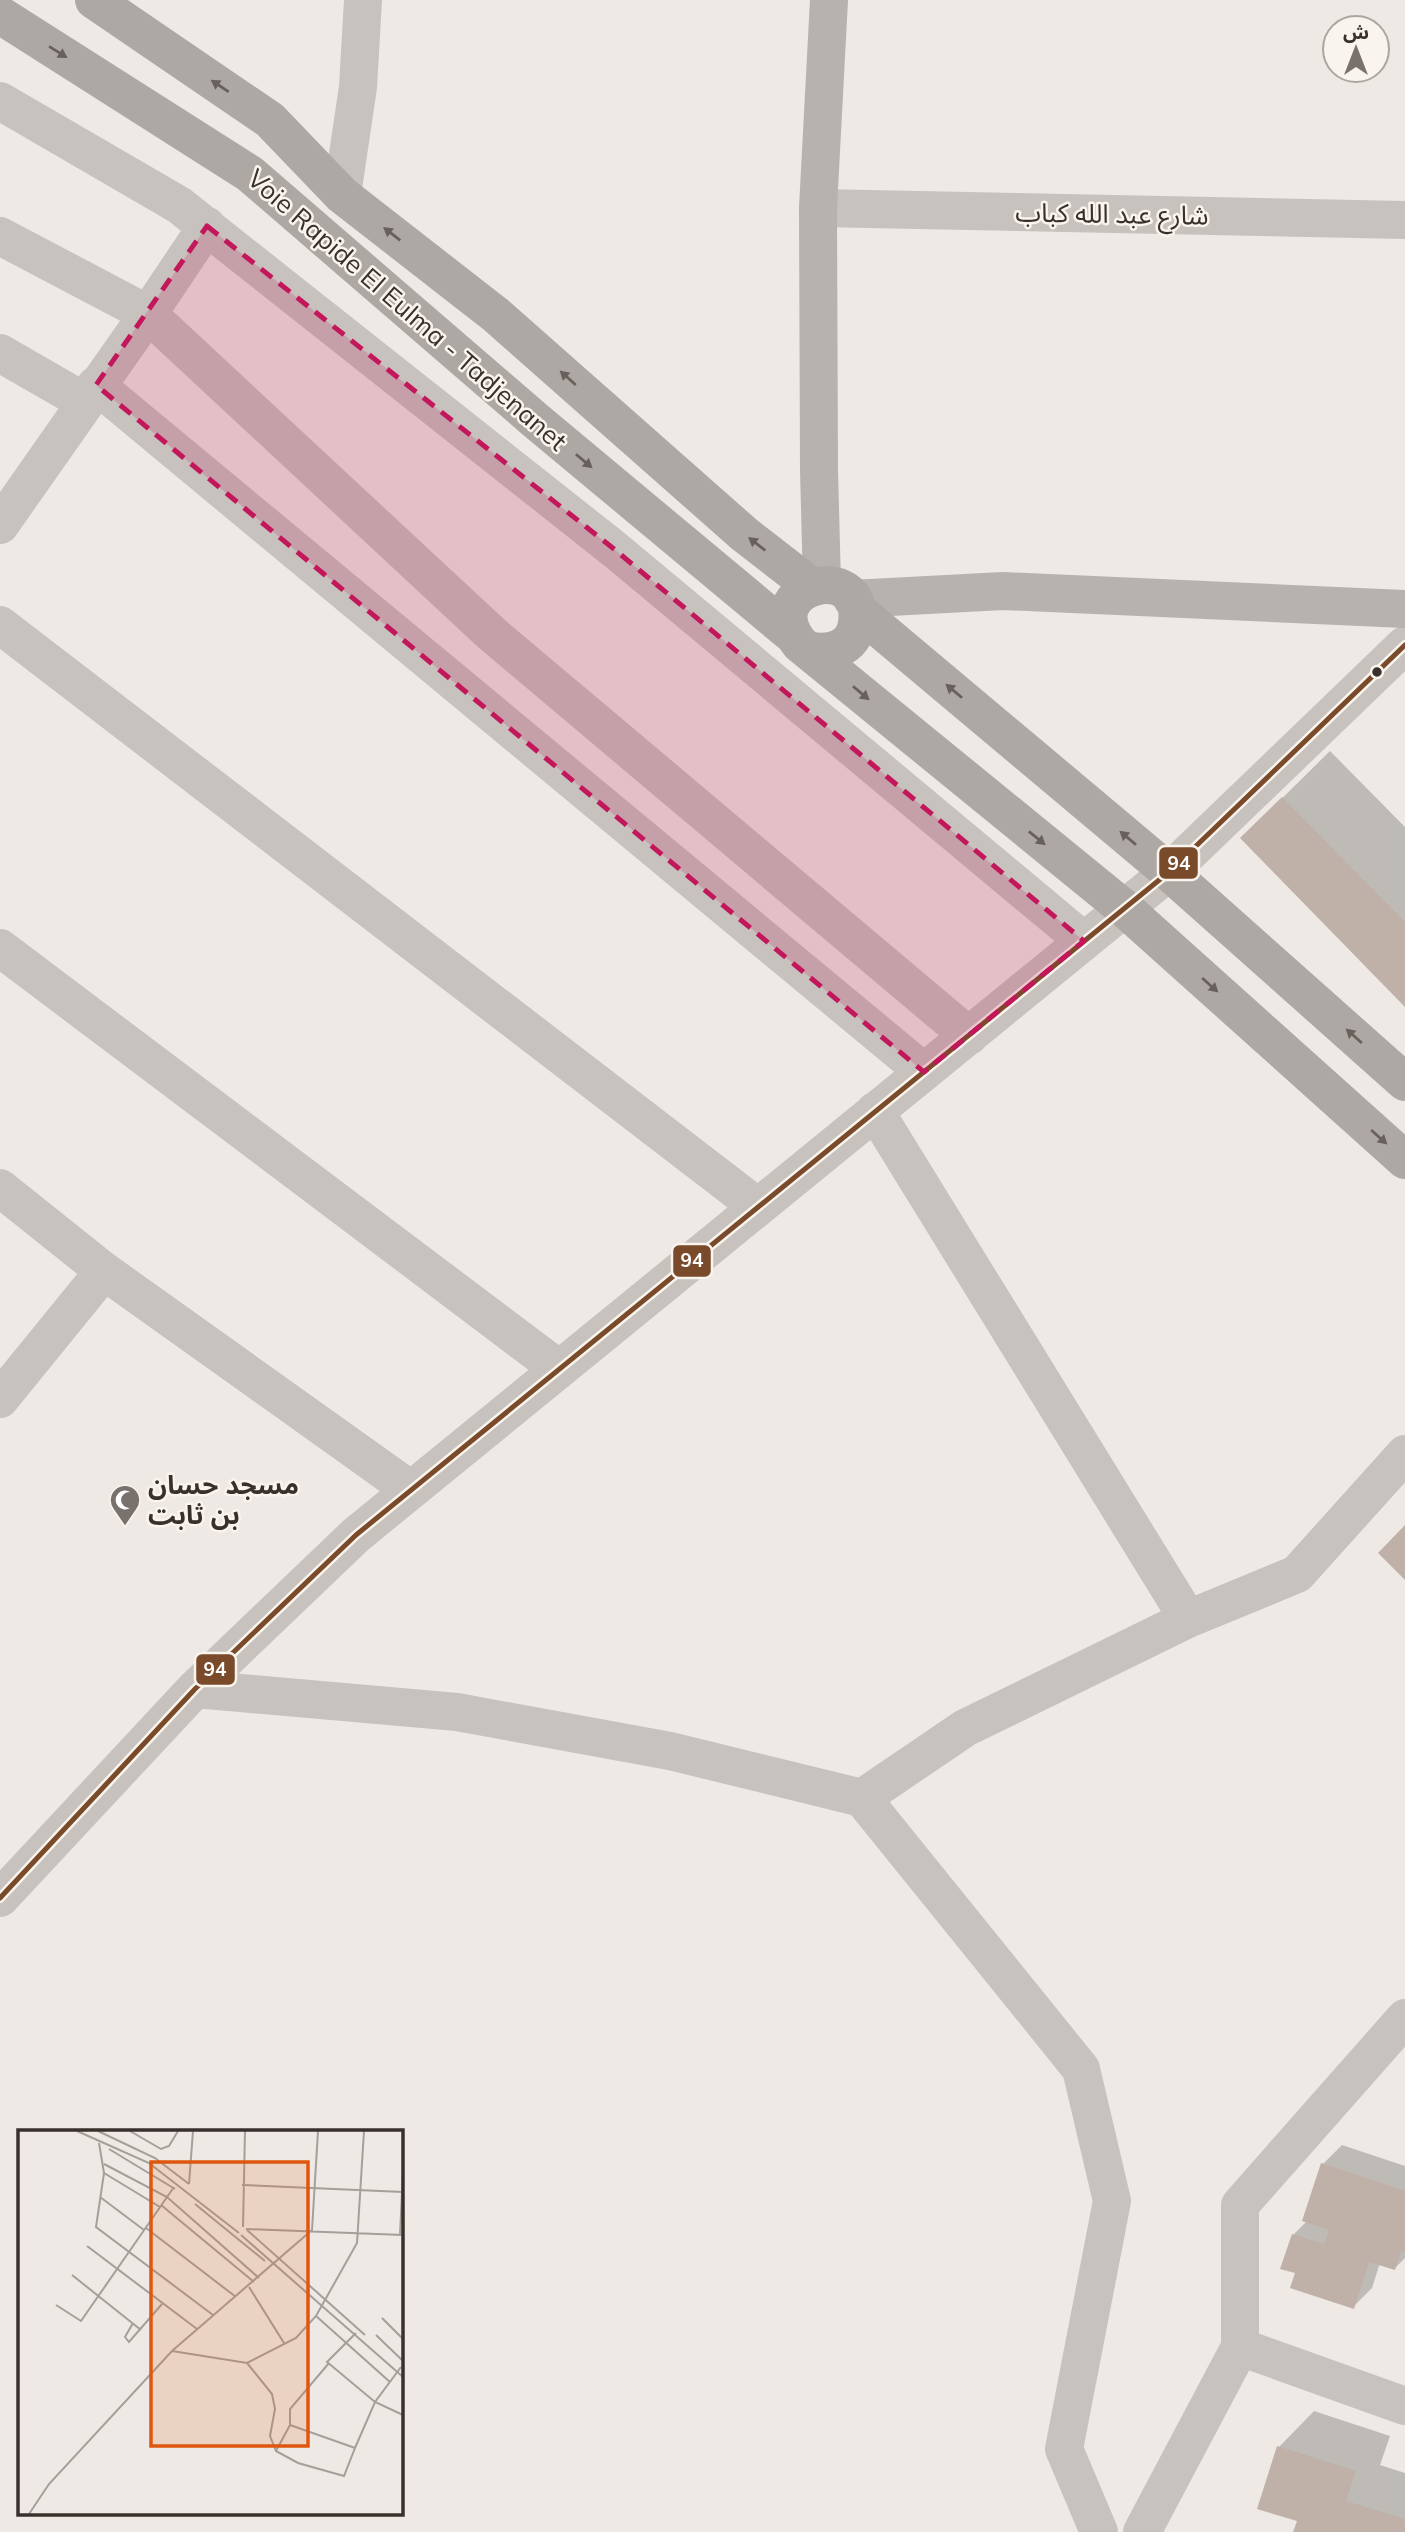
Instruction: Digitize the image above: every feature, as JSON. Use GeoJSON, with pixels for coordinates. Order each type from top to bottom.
{"type":"FeatureCollection","features":[{"type":"Feature","properties":{"kind":"highway","name":"Voie Rapide El Eulma - Tadjenanet"},"geometry":{"type":"LineString","coordinates":[[94,0],[270,120],[342,195],[496,315],[744,534],[836,595],[1169,872],[1405,1082]]}},
{"type":"Feature","properties":{"kind":"highway","name":"Voie Rapide El Eulma - Tadjenanet"},"geometry":{"type":"LineString","coordinates":[[0,15],[250,174],[535,420],[1125,909],[1405,1160]]}},
{"type":"Feature","properties":{"kind":"highway"},"geometry":{"type":"LineString","coordinates":[[801,592],[836,595],[855,633],[849,642],[831,653],[801,642],[789,624],[793,601],[801,592]]}},
{"type":"Feature","properties":{"kind":"street"},"geometry":{"type":"LineString","coordinates":[[342,195],[358,87],[363,0]]}},
{"type":"Feature","properties":{"kind":"street"},"geometry":{"type":"LineString","coordinates":[[829,0],[818,208],[819,470],[836,595],[1003,591],[1405,609]]}},
{"type":"Feature","properties":{"kind":"street"},"geometry":{"type":"LineString","coordinates":[[0,101],[179,205],[207,226],[614,549],[1084,941]]}},
{"type":"Feature","properties":{"kind":"street","name":"شارع عبد الله كباب"},"geometry":{"type":"LineString","coordinates":[[818,208],[1405,220]]}},
{"type":"Feature","properties":{"kind":"street"},"geometry":{"type":"LineString","coordinates":[[0,525],[207,226]]}},
{"type":"Feature","properties":{"kind":"street"},"geometry":{"type":"LineString","coordinates":[[0,236],[148,314],[492,634],[969,1036]]}},
{"type":"Feature","properties":{"kind":"street"},"geometry":{"type":"LineString","coordinates":[[0,353],[91,393],[924,1072]]}},
{"type":"Feature","properties":{"kind":"street"},"geometry":{"type":"LineString","coordinates":[[0,625],[758,1207]]}},
{"type":"Feature","properties":{"kind":"street"},"geometry":{"type":"LineString","coordinates":[[0,1898],[195,1689],[356,1535],[1169,872],[1405,645]]}},
{"type":"Feature","properties":{"kind":"street"},"geometry":{"type":"LineString","coordinates":[[0,948],[559,1369]]}},
{"type":"Feature","properties":{"kind":"street"},"geometry":{"type":"LineString","coordinates":[[875,1111],[1188,1619]]}},
{"type":"Feature","properties":{"kind":"street"},"geometry":{"type":"LineString","coordinates":[[0,1188],[104,1271],[411,1490]]}},
{"type":"Feature","properties":{"kind":"street"},"geometry":{"type":"LineString","coordinates":[[0,1399],[104,1271]]}},
{"type":"Feature","properties":{"kind":"street"},"geometry":{"type":"LineString","coordinates":[[862,1798],[965,1728],[1188,1619],[1297,1574],[1405,1454]]}},
{"type":"Feature","properties":{"kind":"street"},"geometry":{"type":"LineString","coordinates":[[195,1689],[457,1712],[670,1751],[862,1798],[1081,2069],[1112,2202],[1065,2449],[1099,2532]]}},
{"type":"Feature","properties":{"kind":"street"},"geometry":{"type":"LineString","coordinates":[[1142,2532],[1240,2347],[1240,2205],[1405,2018]]}},
{"type":"Feature","properties":{"kind":"street"},"geometry":{"type":"LineString","coordinates":[[1240,2347],[1405,2406]]}},
{"type":"Feature","properties":{"kind":"highlighted area"},"geometry":{"type":"Polygon","coordinates":[[[207,226],[614,549],[1084,941],[924,1072],[96,385],[207,226]]]}},
{"type":"Feature","properties":{"kind":"building"},"geometry":{"type":"Polygon","coordinates":[[[1282,797],[1405,922],[1405,1007],[1240,838],[1282,797]]]}},
{"type":"Feature","properties":{"kind":"building"},"geometry":{"type":"Polygon","coordinates":[[[1405,1525],[1405,1580],[1378,1553],[1405,1525]]]}},
{"type":"Feature","properties":{"kind":"building"},"geometry":{"type":"Polygon","coordinates":[[[1321,2163],[1405,2191],[1405,2252],[1401,2251],[1395,2270],[1369,2262],[1354,2309],[1290,2288],[1295,2273],[1280,2269],[1292,2234],[1324,2244],[1329,2230],[1302,2221],[1321,2163]]]}},
{"type":"Feature","properties":{"kind":"building"},"geometry":{"type":"Polygon","coordinates":[[[1277,2446],[1356,2471],[1346,2501],[1405,2519],[1405,2532],[1293,2532],[1297,2521],[1257,2509],[1277,2446]]]}},
{"type":"Feature","properties":{"kind":"transit line","name":"94"},"geometry":{"type":"LineString","coordinates":[[0,1898],[195,1689],[356,1535],[1169,872],[1405,645]]}},
{"type":"Feature","properties":{"kind":"place","name":"مسجد حسان بن ثابت"},"geometry":{"type":"Point","coordinates":[125,1527]}}]}
